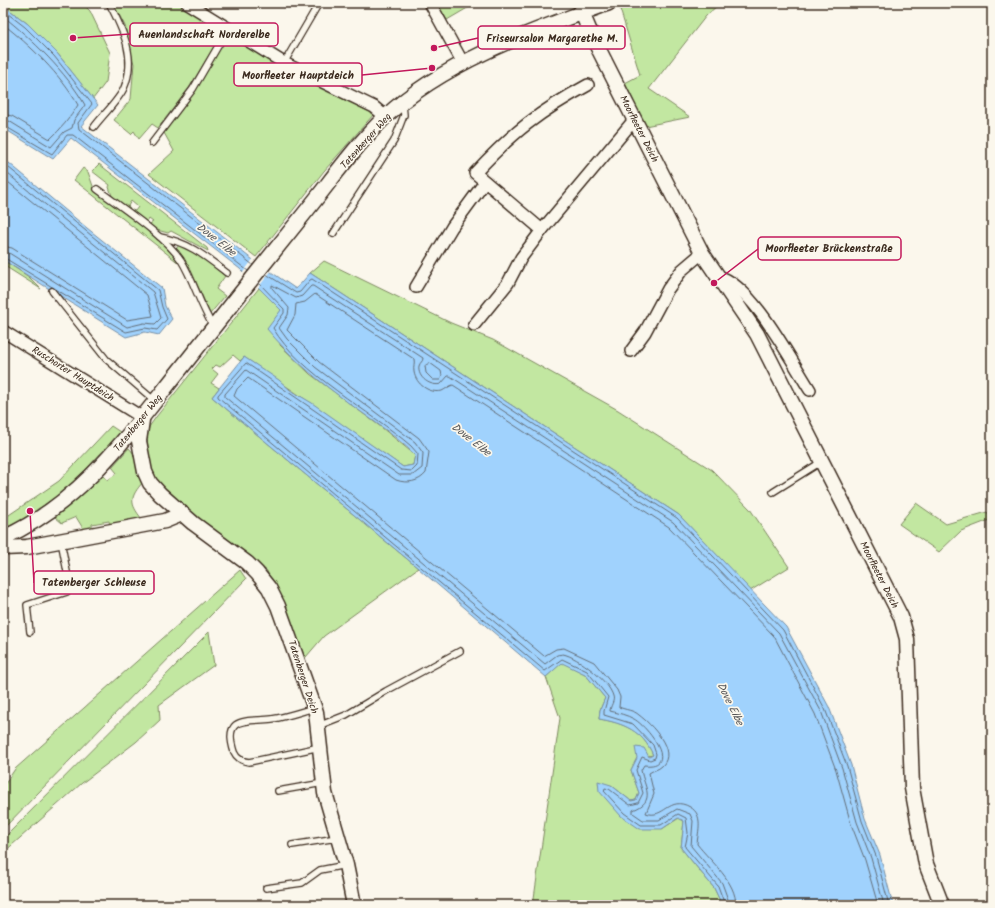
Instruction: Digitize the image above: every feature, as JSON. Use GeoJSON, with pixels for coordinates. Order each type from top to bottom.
{"type":"FeatureCollection","features":[{"type":"Feature","properties":{"kind":"street"},"geometry":{"type":"LineString","coordinates":[[187,3],[199,6],[228,29],[284,63],[374,108],[386,117]]}},
{"type":"Feature","properties":{"kind":"street"},"geometry":{"type":"LineString","coordinates":[[430,3],[463,63]]}},
{"type":"Feature","properties":{"kind":"street","name":"Tatenberger Weg"},"geometry":{"type":"LineString","coordinates":[[3,538],[34,521],[70,496],[104,463],[143,418],[264,263],[357,148],[386,117],[421,88],[463,63],[581,8],[609,3]]}},
{"type":"Feature","properties":{"kind":"street","name":"Moorfleeter Deich"},"geometry":{"type":"LineString","coordinates":[[581,8],[591,34],[702,253],[757,334],[901,617],[907,639],[912,788],[926,864],[942,905]]}},
{"type":"Feature","properties":{"kind":"street"},"geometry":{"type":"LineString","coordinates":[[542,230],[475,173],[500,146],[531,119],[558,101],[588,85]]}},
{"type":"Feature","properties":{"kind":"street"},"geometry":{"type":"LineString","coordinates":[[474,325],[508,283],[521,258],[542,230],[634,120]]}},
{"type":"Feature","properties":{"kind":"street"},"geometry":{"type":"LineString","coordinates":[[416,287],[452,227],[486,182]]}},
{"type":"Feature","properties":{"kind":"street"},"geometry":{"type":"LineString","coordinates":[[631,351],[646,332],[668,289],[682,270],[702,253]]}},
{"type":"Feature","properties":{"kind":"street","name":"Moorfleeter Deich"},"geometry":{"type":"LineString","coordinates":[[718,276],[728,279],[755,304],[810,390]]}},
{"type":"Feature","properties":{"kind":"street","name":"Ruschorter Hauptdeich"},"geometry":{"type":"LineString","coordinates":[[3,331],[143,418]]}},
{"type":"Feature","properties":{"kind":"street","name":"Tatenberger Deich"},"geometry":{"type":"LineString","coordinates":[[143,418],[139,441],[145,472],[150,483],[182,514],[247,563],[269,588],[278,606],[314,708],[318,726],[323,783],[346,865],[354,905]]}},
{"type":"Feature","properties":{"kind":"street"},"geometry":{"type":"LineString","coordinates":[[3,548],[27,547],[61,541],[165,521],[182,514]]}},
{"type":"Feature","properties":{"kind":"lane"},"geometry":{"type":"LineString","coordinates":[[94,127],[124,89],[128,74],[129,62],[127,42],[109,3]]}},
{"type":"Feature","properties":{"kind":"lane"},"geometry":{"type":"LineString","coordinates":[[284,63],[319,3]]}},
{"type":"Feature","properties":{"kind":"lane"},"geometry":{"type":"LineString","coordinates":[[152,143],[193,89],[228,29]]}},
{"type":"Feature","properties":{"kind":"lane"},"geometry":{"type":"LineString","coordinates":[[333,234],[394,141],[404,115],[403,102]]}},
{"type":"Feature","properties":{"kind":"lane"},"geometry":{"type":"LineString","coordinates":[[98,189],[159,237],[180,259],[194,285],[207,318],[214,328]]}},
{"type":"Feature","properties":{"kind":"lane"},"geometry":{"type":"LineString","coordinates":[[159,237],[177,240],[202,253],[228,272]]}},
{"type":"Feature","properties":{"kind":"lane"},"geometry":{"type":"LineString","coordinates":[[52,291],[106,359],[156,401]]}},
{"type":"Feature","properties":{"kind":"lane"},"geometry":{"type":"LineString","coordinates":[[772,492],[822,462]]}},
{"type":"Feature","properties":{"kind":"lane"},"geometry":{"type":"LineString","coordinates":[[30,632],[27,605],[67,592],[70,587],[61,541]]}},
{"type":"Feature","properties":{"kind":"lane"},"geometry":{"type":"LineString","coordinates":[[318,726],[346,715],[386,691],[460,651]]}},
{"type":"Feature","properties":{"kind":"lane"},"geometry":{"type":"LineString","coordinates":[[314,708],[271,719],[246,720],[237,724],[232,734],[235,753],[242,761],[249,762],[320,747]]}},
{"type":"Feature","properties":{"kind":"lane"},"geometry":{"type":"LineString","coordinates":[[278,791],[323,783]]}},
{"type":"Feature","properties":{"kind":"lane"},"geometry":{"type":"LineString","coordinates":[[292,845],[339,838]]}},
{"type":"Feature","properties":{"kind":"lane"},"geometry":{"type":"LineString","coordinates":[[266,888],[302,883],[320,870],[346,865]]}},
{"type":"Feature","properties":{"kind":"green space"},"geometry":{"type":"Polygon","coordinates":[[[3,3],[82,3],[90,11],[110,53],[106,82],[93,99],[57,53],[28,24],[3,5],[3,3]]]}},
{"type":"Feature","properties":{"kind":"green space"},"geometry":{"type":"Polygon","coordinates":[[[113,3],[178,3],[223,32],[189,88],[158,128],[152,124],[139,139],[134,131],[131,134],[114,120],[131,99],[134,64],[125,26],[113,3]]]}},
{"type":"Feature","properties":{"kind":"green space"},"geometry":{"type":"Polygon","coordinates":[[[437,3],[476,3],[447,20],[437,3]]]}},
{"type":"Feature","properties":{"kind":"green space"},"geometry":{"type":"Polygon","coordinates":[[[630,3],[720,3],[706,16],[649,89],[690,117],[645,126],[625,83],[640,75],[620,9],[630,3]]]}},
{"type":"Feature","properties":{"kind":"green space"},"geometry":{"type":"Polygon","coordinates":[[[227,35],[301,79],[374,114],[324,171],[256,257],[149,174],[174,151],[163,131],[227,35]]]}},
{"type":"Feature","properties":{"kind":"green space"},"geometry":{"type":"Polygon","coordinates":[[[99,164],[207,248],[208,251],[171,231],[168,233],[157,230],[148,225],[153,222],[149,219],[146,224],[131,212],[132,210],[135,211],[138,207],[131,201],[128,206],[130,208],[129,210],[112,196],[109,187],[110,185],[92,171],[99,164]]]}},
{"type":"Feature","properties":{"kind":"green space"},"geometry":{"type":"Polygon","coordinates":[[[83,168],[88,172],[94,189],[157,237],[169,249],[180,264],[74,180],[83,168]]]}},
{"type":"Feature","properties":{"kind":"green space"},"geometry":{"type":"Polygon","coordinates":[[[179,245],[199,255],[225,276],[216,289],[225,296],[210,314],[190,268],[176,249],[179,245]]]}},
{"type":"Feature","properties":{"kind":"green space"},"geometry":{"type":"Polygon","coordinates":[[[3,260],[29,277],[41,289],[3,265],[3,260]]]}},
{"type":"Feature","properties":{"kind":"green space"},"geometry":{"type":"Polygon","coordinates":[[[324,261],[451,323],[493,340],[618,410],[712,470],[750,509],[789,567],[750,591],[679,515],[310,273],[324,261]]]}},
{"type":"Feature","properties":{"kind":"green space"},"geometry":{"type":"Polygon","coordinates":[[[259,288],[281,310],[280,345],[310,374],[381,427],[415,455],[413,465],[403,467],[244,357],[240,361],[233,355],[220,367],[216,365],[212,369],[218,374],[211,383],[219,388],[212,397],[418,568],[324,636],[306,657],[302,659],[267,571],[203,523],[161,486],[155,477],[150,464],[147,438],[149,427],[259,288]]]}},
{"type":"Feature","properties":{"kind":"green space"},"geometry":{"type":"Polygon","coordinates":[[[111,426],[120,432],[69,488],[21,521],[3,529],[3,519],[59,481],[111,426]]]}},
{"type":"Feature","properties":{"kind":"green space"},"geometry":{"type":"Polygon","coordinates":[[[129,448],[135,455],[143,482],[136,492],[133,500],[135,509],[142,519],[110,526],[109,521],[92,524],[92,529],[84,530],[76,517],[62,523],[55,517],[103,476],[108,480],[117,473],[112,467],[129,448]]]}},
{"type":"Feature","properties":{"kind":"green space"},"geometry":{"type":"Polygon","coordinates":[[[916,503],[946,524],[987,512],[992,519],[961,531],[939,552],[899,524],[916,503]]]}},
{"type":"Feature","properties":{"kind":"green space"},"geometry":{"type":"Polygon","coordinates":[[[240,570],[246,579],[3,829],[3,787],[15,769],[240,570]]]}},
{"type":"Feature","properties":{"kind":"green space"},"geometry":{"type":"Polygon","coordinates":[[[209,632],[214,665],[159,705],[160,720],[136,742],[82,783],[3,853],[3,839],[209,632]]]}},
{"type":"Feature","properties":{"kind":"green space"},"geometry":{"type":"Polygon","coordinates":[[[562,662],[585,674],[605,698],[600,710],[599,719],[617,723],[638,734],[649,747],[653,755],[637,758],[631,770],[639,793],[636,800],[631,801],[611,785],[662,829],[679,818],[684,821],[681,848],[714,888],[722,905],[533,905],[560,718],[546,677],[562,662]]]}},
{"type":"Feature","properties":{"kind":"water","name":"Dove Elbe"},"geometry":{"type":"Polygon","coordinates":[[[3,5],[28,24],[57,53],[98,105],[81,126],[249,257],[296,289],[310,273],[679,515],[786,627],[829,707],[851,765],[865,819],[880,855],[893,905],[722,905],[714,888],[681,848],[684,821],[678,818],[662,829],[640,829],[621,816],[599,791],[598,781],[611,785],[631,801],[636,800],[639,793],[631,770],[637,758],[635,747],[644,748],[649,757],[653,755],[644,740],[638,734],[624,726],[599,719],[600,710],[605,698],[585,674],[562,663],[546,677],[418,568],[212,397],[244,357],[403,467],[413,465],[415,455],[387,431],[318,380],[283,347],[267,329],[281,310],[240,269],[71,138],[53,159],[3,128],[3,5]]]}},
{"type":"Feature","properties":{"kind":"water"},"geometry":{"type":"Polygon","coordinates":[[[3,158],[162,288],[165,306],[172,319],[159,335],[145,332],[126,337],[3,260],[3,158]]]}},
{"type":"Feature","properties":{"kind":"pier"},"geometry":{"type":"Polygon","coordinates":[[[254,258],[272,270],[257,289],[242,274],[254,258]]]}},
{"type":"Feature","properties":{"kind":"place","name":"Auenlandschaft Norderelbe"},"geometry":{"type":"Point","coordinates":[73,38]}},
{"type":"Feature","properties":{"kind":"place","name":"Friseursalon Margarethe M."},"geometry":{"type":"Point","coordinates":[434,48]}},
{"type":"Feature","properties":{"kind":"place","name":"Moorfleeter Hauptdeich"},"geometry":{"type":"Point","coordinates":[432,68]}},
{"type":"Feature","properties":{"kind":"place","name":"Moorfleeter Brückenstraße"},"geometry":{"type":"Point","coordinates":[714,283]}},
{"type":"Feature","properties":{"kind":"place","name":"Tatenberger Schleuse"},"geometry":{"type":"Point","coordinates":[30,511]}}]}
